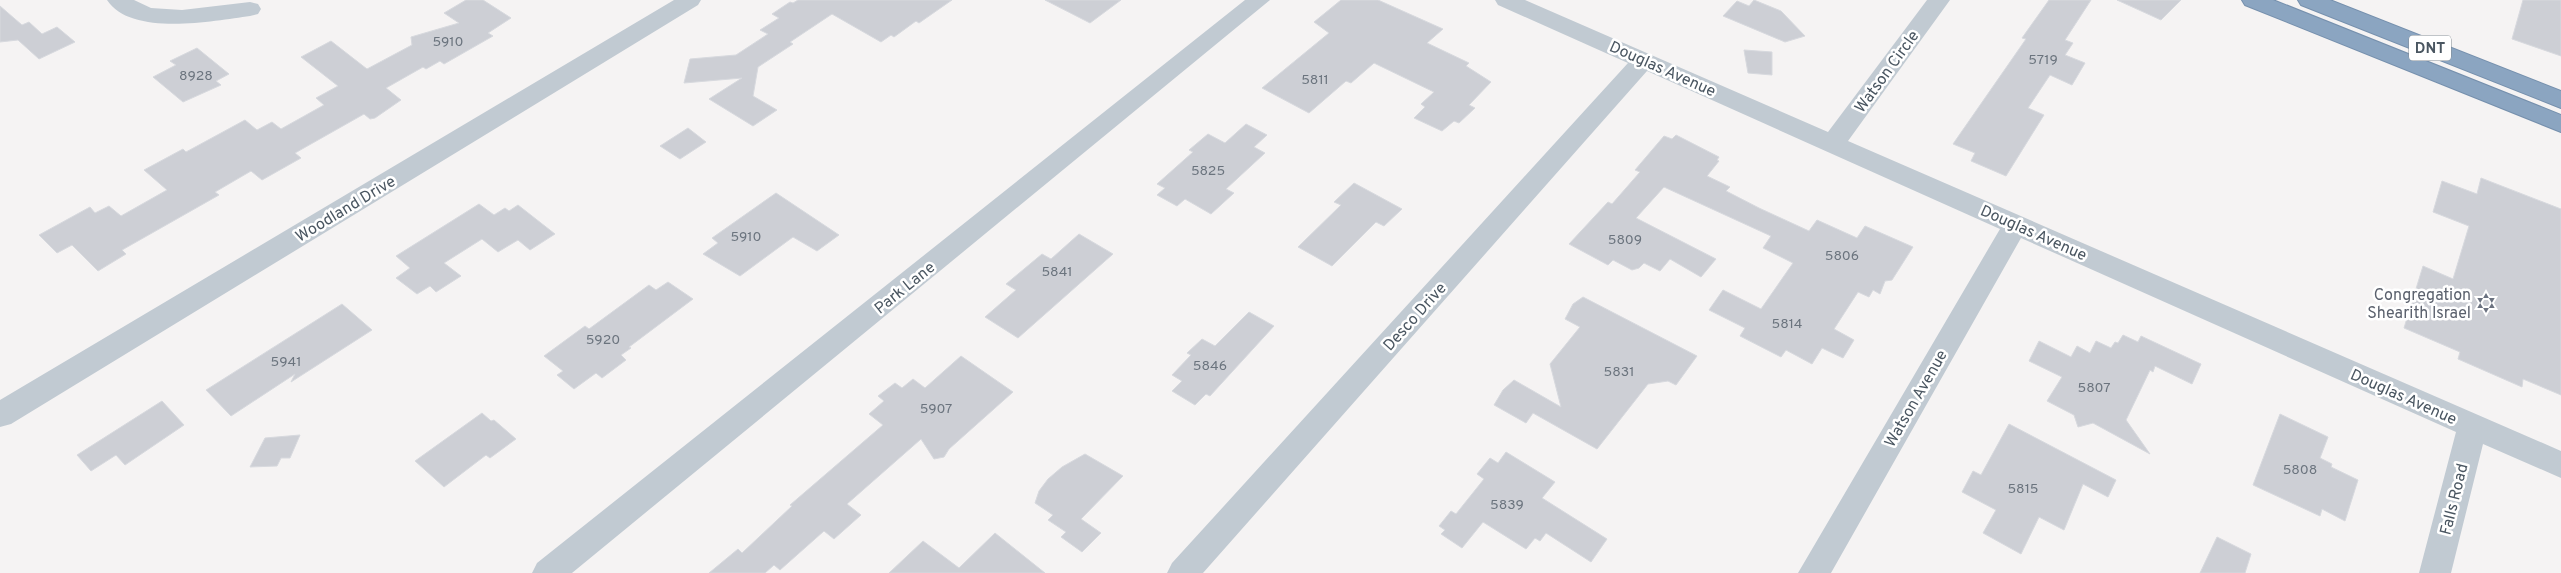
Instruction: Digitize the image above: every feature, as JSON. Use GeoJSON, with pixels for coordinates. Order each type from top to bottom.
{"type":"FeatureCollection","features":[{"type":"Feature","properties":{"kind":"highway","name":"DNT"},"geometry":{"type":"LineString","coordinates":[[2253,0],[2561,124]]}},
{"type":"Feature","properties":{"kind":"highway","name":"DNT"},"geometry":{"type":"LineString","coordinates":[[2309,0],[2558,99]]}},
{"type":"Feature","properties":{"kind":"highway"},"geometry":{"type":"LineString","coordinates":[[2472,88],[2561,132]]}},
{"type":"Feature","properties":{"kind":"street"},"geometry":{"type":"LineString","coordinates":[[118,0],[131,10],[160,17],[195,16],[250,9]]}},
{"type":"Feature","properties":{"kind":"street","name":"Woodland Drive"},"geometry":{"type":"LineString","coordinates":[[0,415],[690,0]]}},
{"type":"Feature","properties":{"kind":"street","name":"Park Lane"},"geometry":{"type":"LineString","coordinates":[[548,573],[1259,0]]}},
{"type":"Feature","properties":{"kind":"street","name":"Douglas Avenue"},"geometry":{"type":"LineString","coordinates":[[1506,0],[1834,142],[2561,465]]}},
{"type":"Feature","properties":{"kind":"street","name":"Watson Circle"},"geometry":{"type":"LineString","coordinates":[[1834,142],[1939,0]]}},
{"type":"Feature","properties":{"kind":"street","name":"Desco Drive"},"geometry":{"type":"LineString","coordinates":[[1183,573],[1644,60]]}},
{"type":"Feature","properties":{"kind":"street","name":"Watson Avenue"},"geometry":{"type":"LineString","coordinates":[[1814,573],[2016,224]]}},
{"type":"Feature","properties":{"kind":"street","name":"Falls Road"},"geometry":{"type":"LineString","coordinates":[[2435,573],[2472,426]]}},
{"type":"Feature","properties":{"kind":"building"},"geometry":{"type":"Polygon","coordinates":[[[466,0],[483,0],[511,18],[488,33],[493,36],[444,64],[440,61],[426,69],[423,67],[386,88],[401,100],[375,118],[370,119],[364,114],[295,153],[301,158],[262,180],[251,171],[215,192],[219,195],[122,250],[126,254],[98,271],[72,245],[57,253],[39,235],[90,207],[95,213],[109,206],[121,216],[167,190],[144,170],[183,149],[186,152],[245,120],[257,130],[272,122],[281,129],[324,105],[316,98],[338,86],[301,57],[331,41],[367,69],[412,45],[411,37],[459,23],[444,13],[466,0]]]}},
{"type":"Feature","properties":{"kind":"building"},"geometry":{"type":"Polygon","coordinates":[[[798,0],[952,0],[919,23],[916,21],[894,37],[891,35],[881,42],[832,14],[790,42],[793,44],[758,67],[753,96],[777,110],[753,126],[709,99],[742,78],[684,83],[690,59],[736,55],[768,34],[760,30],[779,18],[772,14],[790,2],[793,3],[798,0]]]}},
{"type":"Feature","properties":{"kind":"building"},"geometry":{"type":"Polygon","coordinates":[[[1045,0],[1121,0],[1090,23],[1045,0]]]}},
{"type":"Feature","properties":{"kind":"building"},"geometry":{"type":"Polygon","coordinates":[[[1341,0],[1378,0],[1443,29],[1427,43],[1469,63],[1466,66],[1491,82],[1469,105],[1475,108],[1459,123],[1454,121],[1442,131],[1414,118],[1425,107],[1421,104],[1434,92],[1374,63],[1351,83],[1346,81],[1309,113],[1262,88],[1329,33],[1314,22],[1341,0]]]}},
{"type":"Feature","properties":{"kind":"building"},"geometry":{"type":"Polygon","coordinates":[[[1754,0],[1781,11],[1805,36],[1785,42],[1723,16],[1737,1],[1749,6],[1754,0]]]}},
{"type":"Feature","properties":{"kind":"building"},"geometry":{"type":"Polygon","coordinates":[[[2049,0],[2091,0],[2065,40],[2073,43],[2065,55],[2085,63],[2072,85],[2050,75],[2028,108],[2044,115],[2006,176],[1971,161],[1975,153],[1953,144],[2026,39],[2022,38],[2049,0]]]}},
{"type":"Feature","properties":{"kind":"building"},"geometry":{"type":"Polygon","coordinates":[[[2117,0],[2181,0],[2161,20],[2117,0]]]}},
{"type":"Feature","properties":{"kind":"building"},"geometry":{"type":"Polygon","coordinates":[[[2523,0],[2561,0],[2561,56],[2512,39],[2523,0]]]}},
{"type":"Feature","properties":{"kind":"building"},"geometry":{"type":"Polygon","coordinates":[[[0,6],[22,25],[29,22],[42,34],[57,27],[75,42],[39,59],[18,40],[0,42],[0,6]]]}},
{"type":"Feature","properties":{"kind":"building"},"geometry":{"type":"Polygon","coordinates":[[[197,48],[229,74],[216,81],[221,85],[183,102],[153,77],[176,65],[170,61],[197,48]]]}},
{"type":"Feature","properties":{"kind":"building"},"geometry":{"type":"Polygon","coordinates":[[[1744,50],[1772,52],[1772,75],[1748,73],[1744,50]]]}},
{"type":"Feature","properties":{"kind":"building"},"geometry":{"type":"Polygon","coordinates":[[[1246,124],[1267,135],[1254,147],[1265,153],[1226,189],[1234,193],[1211,214],[1185,199],[1177,206],[1157,195],[1165,188],[1157,184],[1193,152],[1189,150],[1208,134],[1225,143],[1246,124]]]}},
{"type":"Feature","properties":{"kind":"building"},"geometry":{"type":"Polygon","coordinates":[[[688,128],[706,142],[680,159],[660,146],[688,128]]]}},
{"type":"Feature","properties":{"kind":"building"},"geometry":{"type":"Polygon","coordinates":[[[1676,135],[1719,157],[1717,160],[1719,161],[1707,176],[1730,187],[1726,191],[1759,208],[1809,231],[1817,220],[1857,238],[1865,226],[1913,247],[1892,280],[1885,281],[1880,294],[1873,290],[1869,297],[1858,292],[1834,329],[1854,340],[1843,358],[1822,348],[1812,364],[1786,350],[1781,357],[1740,336],[1745,328],[1709,310],[1723,290],[1761,309],[1793,263],[1763,248],[1771,236],[1664,187],[1636,218],[1716,259],[1701,277],[1670,259],[1660,271],[1644,263],[1639,268],[1632,270],[1613,260],[1608,265],[1569,244],[1608,202],[1612,204],[1640,172],[1635,170],[1664,136],[1672,139],[1676,135]]]}},
{"type":"Feature","properties":{"kind":"building","name":"Congregation Shearith Israel"},"geometry":{"type":"Polygon","coordinates":[[[2481,178],[2561,209],[2561,395],[2523,379],[2522,387],[2458,359],[2460,352],[2404,328],[2423,266],[2453,279],[2469,226],[2433,212],[2442,181],[2477,194],[2481,178]]]}},
{"type":"Feature","properties":{"kind":"building"},"geometry":{"type":"Polygon","coordinates":[[[1354,183],[1402,209],[1384,226],[1376,222],[1332,266],[1298,247],[1341,205],[1334,202],[1354,183]]]}},
{"type":"Feature","properties":{"kind":"building"},"geometry":{"type":"Polygon","coordinates":[[[776,193],[839,235],[817,251],[793,237],[740,276],[703,254],[718,243],[712,238],[776,193]]]}},
{"type":"Feature","properties":{"kind":"building"},"geometry":{"type":"Polygon","coordinates":[[[479,204],[494,215],[505,208],[509,211],[518,205],[555,234],[530,250],[518,240],[498,252],[482,239],[444,263],[461,276],[436,292],[430,286],[417,294],[396,278],[410,268],[396,256],[479,204]]]}},
{"type":"Feature","properties":{"kind":"building"},"geometry":{"type":"Polygon","coordinates":[[[1079,234],[1113,254],[1018,338],[985,317],[1016,290],[1006,284],[1042,254],[1051,259],[1079,234]]]}},
{"type":"Feature","properties":{"kind":"building"},"geometry":{"type":"Polygon","coordinates":[[[668,282],[693,299],[629,347],[631,348],[621,355],[626,360],[602,378],[596,373],[574,389],[557,375],[563,371],[544,356],[585,326],[589,329],[649,285],[656,290],[668,282]]]}},
{"type":"Feature","properties":{"kind":"building"},"geometry":{"type":"Polygon","coordinates":[[[1583,297],[1697,356],[1676,385],[1668,381],[1648,384],[1597,449],[1533,413],[1526,423],[1494,405],[1503,390],[1514,380],[1561,407],[1550,364],[1580,327],[1565,319],[1573,304],[1583,297]]]}},
{"type":"Feature","properties":{"kind":"building"},"geometry":{"type":"Polygon","coordinates":[[[342,304],[372,330],[291,382],[295,374],[231,416],[206,390],[342,304]]]}},
{"type":"Feature","properties":{"kind":"building"},"geometry":{"type":"Polygon","coordinates":[[[1249,312],[1274,326],[1210,396],[1206,394],[1195,405],[1172,391],[1182,381],[1172,375],[1191,355],[1187,353],[1202,339],[1215,346],[1249,312]]]}},
{"type":"Feature","properties":{"kind":"building"},"geometry":{"type":"Polygon","coordinates":[[[2123,335],[2138,342],[2141,336],[2201,364],[2192,384],[2155,366],[2153,372],[2150,370],[2126,420],[2150,454],[2093,423],[2078,427],[2074,415],[2047,401],[2062,377],[2029,361],[2039,341],[2071,357],[2077,346],[2090,353],[2096,341],[2111,348],[2115,342],[2118,343],[2123,335]]]}},
{"type":"Feature","properties":{"kind":"building"},"geometry":{"type":"Polygon","coordinates":[[[961,356],[1013,392],[949,449],[944,457],[934,459],[921,439],[847,504],[861,515],[834,539],[824,531],[780,570],[774,565],[765,573],[709,573],[738,549],[742,553],[792,506],[790,505],[883,425],[869,414],[884,401],[878,396],[895,383],[902,388],[913,379],[925,388],[961,356]]]}},
{"type":"Feature","properties":{"kind":"building"},"geometry":{"type":"Polygon","coordinates":[[[162,401],[184,425],[125,465],[116,455],[91,471],[77,455],[162,401]]]}},
{"type":"Feature","properties":{"kind":"building"},"geometry":{"type":"Polygon","coordinates":[[[482,413],[491,421],[494,420],[516,439],[490,458],[486,455],[444,487],[415,461],[482,413]]]}},
{"type":"Feature","properties":{"kind":"building"},"geometry":{"type":"Polygon","coordinates":[[[2280,414],[2328,437],[2320,458],[2332,464],[2331,467],[2358,480],[2345,521],[2322,509],[2320,516],[2253,485],[2280,414]]]}},
{"type":"Feature","properties":{"kind":"building"},"geometry":{"type":"Polygon","coordinates":[[[2009,424],[2116,480],[2108,497],[2083,484],[2064,530],[2039,517],[2021,554],[1983,533],[1996,510],[1962,492],[1973,471],[1981,475],[2009,424]]]}},
{"type":"Feature","properties":{"kind":"building"},"geometry":{"type":"Polygon","coordinates":[[[300,435],[290,458],[281,458],[277,466],[250,467],[265,438],[300,435]]]}},
{"type":"Feature","properties":{"kind":"building"},"geometry":{"type":"Polygon","coordinates":[[[1506,452],[1555,482],[1542,498],[1607,539],[1591,562],[1546,533],[1540,541],[1535,538],[1526,549],[1483,522],[1462,548],[1441,534],[1445,530],[1439,526],[1451,511],[1456,514],[1484,479],[1477,474],[1490,458],[1498,463],[1506,452]]]}},
{"type":"Feature","properties":{"kind":"building"},"geometry":{"type":"Polygon","coordinates":[[[1085,454],[1123,476],[1081,519],[1101,533],[1082,552],[1061,537],[1066,532],[1048,520],[1053,515],[1035,503],[1039,491],[1048,479],[1062,467],[1085,454]]]}},
{"type":"Feature","properties":{"kind":"building"},"geometry":{"type":"Polygon","coordinates":[[[995,533],[1045,573],[889,573],[923,541],[959,568],[995,533]]]}},
{"type":"Feature","properties":{"kind":"building"},"geometry":{"type":"Polygon","coordinates":[[[2217,537],[2251,554],[2245,573],[2200,573],[2217,537]]]}},
{"type":"Feature","properties":{"kind":"place","name":"Congregation Shearith Israel"},"geometry":{"type":"Point","coordinates":[2486,303]}}]}
